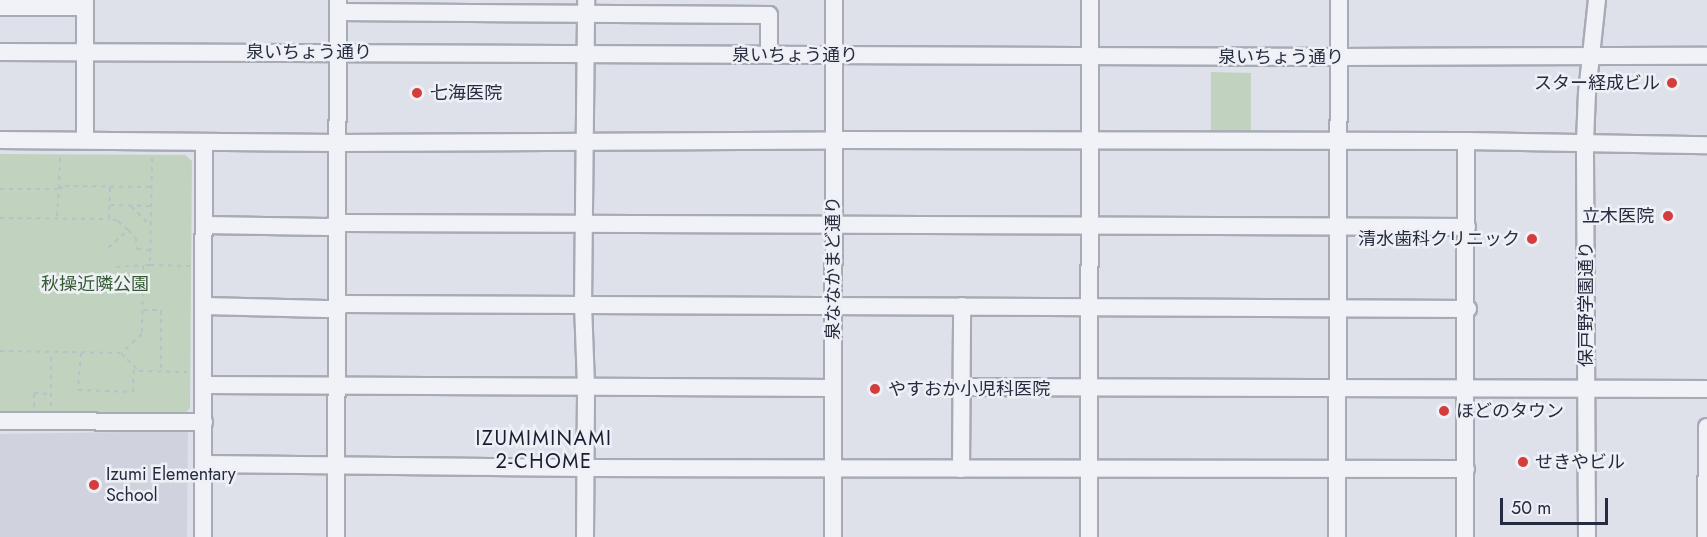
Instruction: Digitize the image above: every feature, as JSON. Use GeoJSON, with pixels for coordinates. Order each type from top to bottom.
{"type":"FeatureCollection","features":[{"type":"Feature","properties":{"kind":"street","name":"泉ななかまど通り"},"geometry":{"type":"LineString","coordinates":[[833,537],[834,0]]}},
{"type":"Feature","properties":{"kind":"street"},"geometry":{"type":"LineString","coordinates":[[1089,537],[1090,0]]}},
{"type":"Feature","properties":{"kind":"street"},"geometry":{"type":"LineString","coordinates":[[1337,537],[1339,0]]}},
{"type":"Feature","properties":{"kind":"street","name":"保戸野学園通り"},"geometry":{"type":"LineString","coordinates":[[1587,537],[1585,142],[1590,56],[1597,0]]}},
{"type":"Feature","properties":{"kind":"street"},"geometry":{"type":"LineString","coordinates":[[0,6],[85,3],[85,139]]}},
{"type":"Feature","properties":{"kind":"street"},"geometry":{"type":"LineString","coordinates":[[336,537],[335,309],[338,6],[586,7],[769,15],[769,55]]}},
{"type":"Feature","properties":{"kind":"street"},"geometry":{"type":"LineString","coordinates":[[585,537],[586,386],[583,305],[586,7]]}},
{"type":"Feature","properties":{"kind":"street","name":"泉いちょう通り"},"geometry":{"type":"LineString","coordinates":[[0,52],[1090,57],[1707,56]]}},
{"type":"Feature","properties":{"kind":"street"},"geometry":{"type":"LineString","coordinates":[[0,140],[85,139],[337,144],[834,140],[1466,141],[1707,145]]}},
{"type":"Feature","properties":{"kind":"street"},"geometry":{"type":"LineString","coordinates":[[1465,537],[1468,309],[1466,141]]}},
{"type":"Feature","properties":{"kind":"street"},"geometry":{"type":"LineString","coordinates":[[203,537],[204,422],[200,379],[204,306],[204,143]]}},
{"type":"Feature","properties":{"kind":"street"},"geometry":{"type":"LineString","coordinates":[[204,225],[336,227],[345,223],[1467,227]]}},
{"type":"Feature","properties":{"kind":"street"},"geometry":{"type":"LineString","coordinates":[[204,306],[335,309],[345,304],[1468,309]]}},
{"type":"Feature","properties":{"kind":"street"},"geometry":{"type":"LineString","coordinates":[[961,469],[962,306]]}},
{"type":"Feature","properties":{"kind":"street"},"geometry":{"type":"LineString","coordinates":[[200,379],[336,386],[832,388]]}},
{"type":"Feature","properties":{"kind":"street"},"geometry":{"type":"LineString","coordinates":[[962,387],[1707,389]]}},
{"type":"Feature","properties":{"kind":"street"},"geometry":{"type":"LineString","coordinates":[[0,421],[204,422]]}},
{"type":"Feature","properties":{"kind":"street"},"geometry":{"type":"LineString","coordinates":[[1706,537],[1707,428]]}},
{"type":"Feature","properties":{"kind":"street"},"geometry":{"type":"LineString","coordinates":[[204,464],[586,468],[1466,469]]}},
{"type":"Feature","properties":{"kind":"path"},"geometry":{"type":"LineString","coordinates":[[57,217],[60,149]]}},
{"type":"Feature","properties":{"kind":"path"},"geometry":{"type":"LineString","coordinates":[[150,265],[152,149]]}},
{"type":"Feature","properties":{"kind":"path"},"geometry":{"type":"LineString","coordinates":[[0,189],[59,189],[65,186],[151,187]]}},
{"type":"Feature","properties":{"kind":"path"},"geometry":{"type":"LineString","coordinates":[[109,219],[110,186]]}},
{"type":"Feature","properties":{"kind":"path"},"geometry":{"type":"LineString","coordinates":[[110,206],[151,206]]}},
{"type":"Feature","properties":{"kind":"path"},"geometry":{"type":"LineString","coordinates":[[131,206],[151,226]]}},
{"type":"Feature","properties":{"kind":"path"},"geometry":{"type":"LineString","coordinates":[[0,218],[117,219],[136,238],[136,249],[150,250]]}},
{"type":"Feature","properties":{"kind":"path"},"geometry":{"type":"LineString","coordinates":[[108,248],[128,230]]}},
{"type":"Feature","properties":{"kind":"path"},"geometry":{"type":"LineString","coordinates":[[0,351],[121,353],[142,334],[143,265]]}},
{"type":"Feature","properties":{"kind":"path"},"geometry":{"type":"LineString","coordinates":[[116,267],[197,266]]}},
{"type":"Feature","properties":{"kind":"path"},"geometry":{"type":"LineString","coordinates":[[143,310],[161,310],[161,372]]}},
{"type":"Feature","properties":{"kind":"path"},"geometry":{"type":"LineString","coordinates":[[42,421],[51,394],[51,352]]}},
{"type":"Feature","properties":{"kind":"path"},"geometry":{"type":"LineString","coordinates":[[81,353],[78,390],[133,392],[134,367]]}},
{"type":"Feature","properties":{"kind":"path"},"geometry":{"type":"LineString","coordinates":[[121,353],[139,371],[161,372],[200,379]]}},
{"type":"Feature","properties":{"kind":"path"},"geometry":{"type":"LineString","coordinates":[[42,421],[34,393],[51,394]]}},
{"type":"Feature","properties":{"kind":"shaded area","name":"Izumi Elementary School"},"geometry":{"type":"Polygon","coordinates":[[[188,431],[187,537],[0,537],[0,434],[188,431]]]}},
{"type":"Feature","properties":{"kind":"green space"},"geometry":{"type":"Polygon","coordinates":[[[1211,72],[1251,73],[1251,135],[1211,134],[1211,72]]]}},
{"type":"Feature","properties":{"kind":"green space","name":"秋操近隣公園"},"geometry":{"type":"Polygon","coordinates":[[[0,154],[185,155],[192,161],[190,408],[184,415],[0,415],[0,154]]]}},
{"type":"Feature","properties":{"kind":"place","name":"スター経成ビル"},"geometry":{"type":"Point","coordinates":[1672,83]}},
{"type":"Feature","properties":{"kind":"place","name":"七海医院"},"geometry":{"type":"Point","coordinates":[417,93]}},
{"type":"Feature","properties":{"kind":"place","name":"立木医院"},"geometry":{"type":"Point","coordinates":[1668,216]}},
{"type":"Feature","properties":{"kind":"place","name":"清水歯科クリニック"},"geometry":{"type":"Point","coordinates":[1532,239]}},
{"type":"Feature","properties":{"kind":"place","name":"やすおか小児科医院"},"geometry":{"type":"Point","coordinates":[875,389]}},
{"type":"Feature","properties":{"kind":"place","name":"ほどのタウン"},"geometry":{"type":"Point","coordinates":[1444,411]}},
{"type":"Feature","properties":{"kind":"place","name":"せきやビル"},"geometry":{"type":"Point","coordinates":[1523,462]}},
{"type":"Feature","properties":{"kind":"place","name":"Izumi Elementary School"},"geometry":{"type":"Point","coordinates":[94,485]}},
{"type":"Feature","properties":{"kind":"district","name":"IZUMIMINAMI 2-CHOME"},"geometry":{"type":"Point","coordinates":[544,450]}}]}
